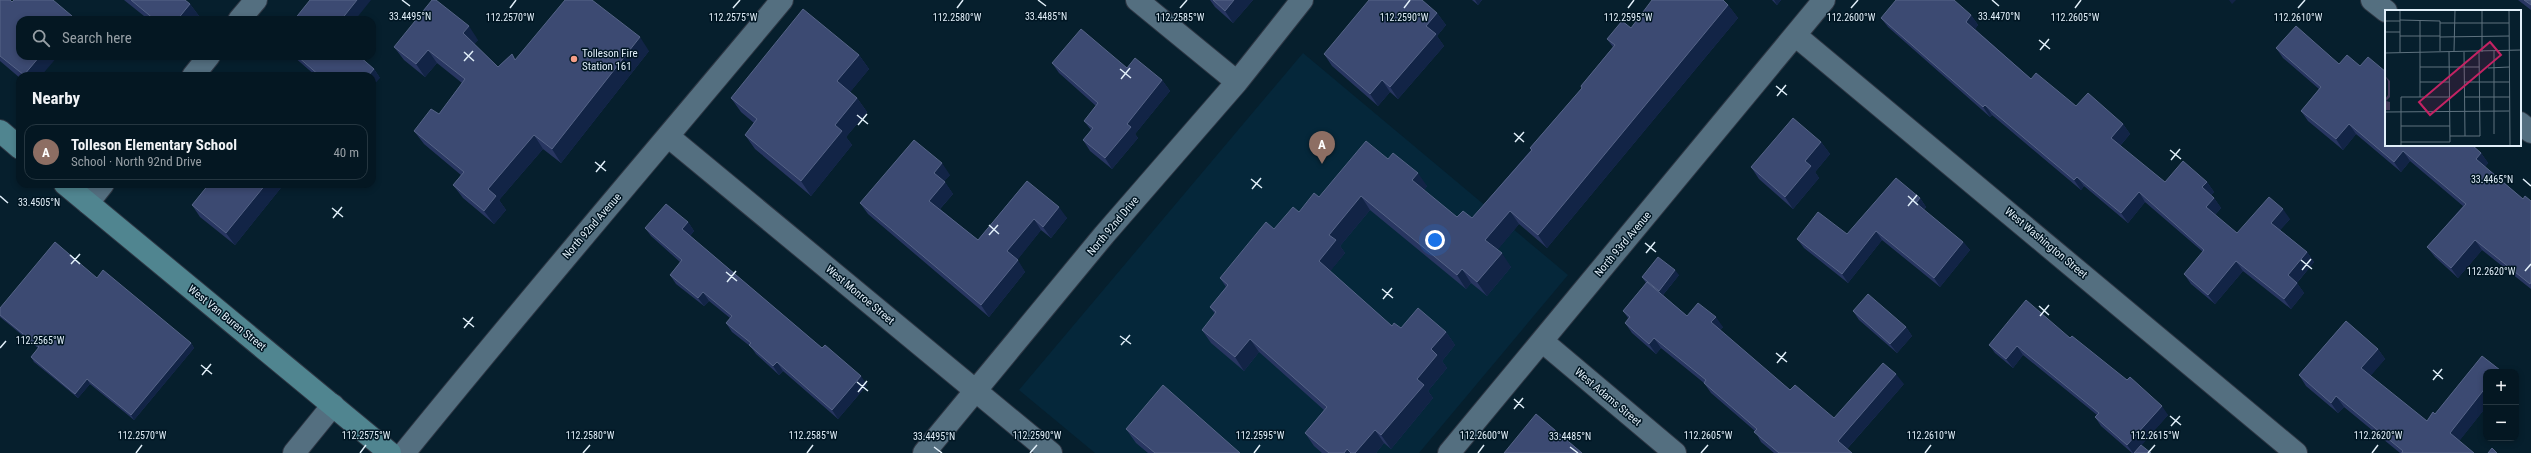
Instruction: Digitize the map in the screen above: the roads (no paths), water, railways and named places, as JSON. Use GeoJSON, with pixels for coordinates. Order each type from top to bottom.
{"type":"FeatureCollection","features":[{"type":"Feature","properties":{"kind":"main road"},"geometry":{"type":"LineString","coordinates":[[0,131],[16,145]]}},
{"type":"Feature","properties":{"kind":"main road","name":"West Van Buren Street"},"geometry":{"type":"LineString","coordinates":[[70,188],[390,453]]}},
{"type":"Feature","properties":{"kind":"street"},"geometry":{"type":"LineString","coordinates":[[242,16],[256,0]]}},
{"type":"Feature","properties":{"kind":"street","name":"North 92nd Avenue"},"geometry":{"type":"LineString","coordinates":[[404,453],[542,284],[669,137],[782,0]]}},
{"type":"Feature","properties":{"kind":"street"},"geometry":{"type":"LineString","coordinates":[[1137,0],[1237,82]]}},
{"type":"Feature","properties":{"kind":"street","name":"North 92nd Drive"},"geometry":{"type":"LineString","coordinates":[[924,453],[1101,240],[1237,82],[1302,0]]}},
{"type":"Feature","properties":{"kind":"street","name":"North 93rd Avenue"},"geometry":{"type":"LineString","coordinates":[[1449,453],[1824,0]]}},
{"type":"Feature","properties":{"kind":"street"},"geometry":{"type":"LineString","coordinates":[[2372,0],[2385,10]]}},
{"type":"Feature","properties":{"kind":"street","name":"West Washington Street"},"geometry":{"type":"LineString","coordinates":[[1795,35],[2296,453]]}},
{"type":"Feature","properties":{"kind":"street"},"geometry":{"type":"LineString","coordinates":[[196,72],[206,60]]}},
{"type":"Feature","properties":{"kind":"street"},"geometry":{"type":"LineString","coordinates":[[2521,124],[2531,132]]}},
{"type":"Feature","properties":{"kind":"street","name":"West Monroe Street"},"geometry":{"type":"LineString","coordinates":[[669,137],[1051,453]]}},
{"type":"Feature","properties":{"kind":"street"},"geometry":{"type":"LineString","coordinates":[[88,203],[100,188]]}},
{"type":"Feature","properties":{"kind":"street","name":"West Adams Street"},"geometry":{"type":"LineString","coordinates":[[1542,342],[1675,453]]}},
{"type":"Feature","properties":{"kind":"street"},"geometry":{"type":"LineString","coordinates":[[294,453],[333,405]]}},
{"type":"Feature","properties":{"kind":"place","name":"Tolleson Fire Station 161"},"geometry":{"type":"Point","coordinates":[574,59]}},
{"type":"Feature","properties":{"kind":"place","name":"Tolleson Elementary School"},"geometry":{"type":"Point","coordinates":[1322,164]}}]}
